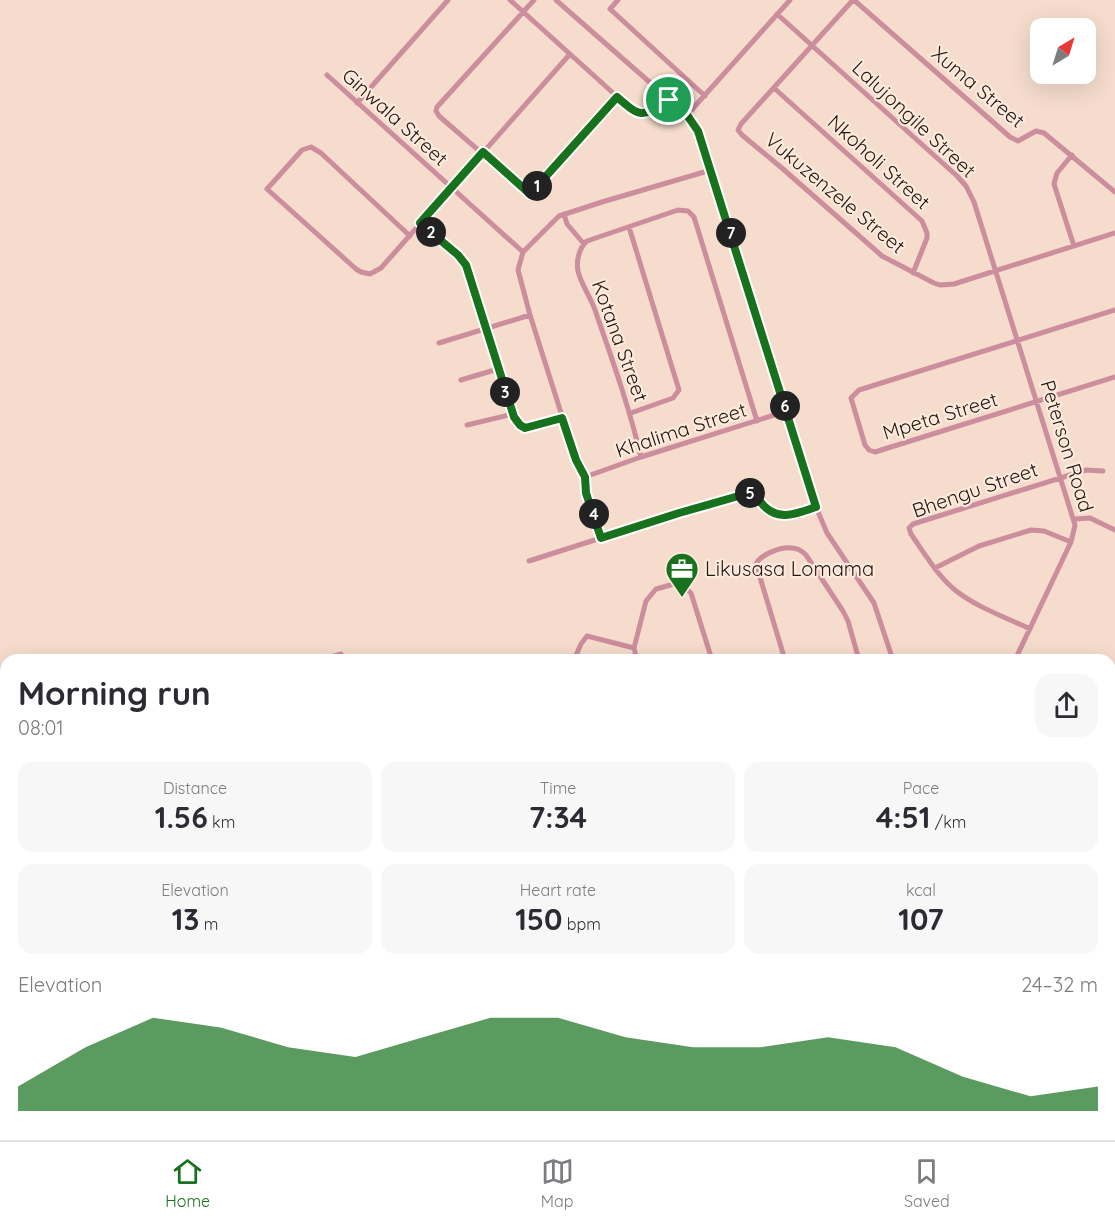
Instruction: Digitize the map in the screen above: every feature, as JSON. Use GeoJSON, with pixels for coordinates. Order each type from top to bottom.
{"type":"FeatureCollection","features":[{"type":"Feature","properties":{"kind":"street"},"geometry":{"type":"LineString","coordinates":[[357,103],[448,0]]}},
{"type":"Feature","properties":{"kind":"street"},"geometry":{"type":"LineString","coordinates":[[510,0],[632,110],[640,114],[652,111],[669,100]]}},
{"type":"Feature","properties":{"kind":"street"},"geometry":{"type":"LineString","coordinates":[[534,0],[437,107],[436,111],[439,116],[530,194],[617,97]]}},
{"type":"Feature","properties":{"kind":"street"},"geometry":{"type":"LineString","coordinates":[[556,0],[687,115],[698,131],[816,507],[827,533],[874,603],[891,654]]}},
{"type":"Feature","properties":{"kind":"street"},"geometry":{"type":"LineString","coordinates":[[618,0],[610,9],[705,96]]}},
{"type":"Feature","properties":{"kind":"street"},"geometry":{"type":"LineString","coordinates":[[687,115],[790,0]]}},
{"type":"Feature","properties":{"kind":"street","name":"Vukuzenzele Street"},"geometry":{"type":"LineString","coordinates":[[854,0],[741,124],[738,130],[742,135],[783,168],[882,256],[934,283],[947,285],[1115,233]]}},
{"type":"Feature","properties":{"kind":"street","name":"Xuma Street"},"geometry":{"type":"LineString","coordinates":[[854,0],[1010,137],[1018,141],[1036,131],[1041,131],[1115,192]]}},
{"type":"Feature","properties":{"kind":"street","name":"Lalujongile Street"},"geometry":{"type":"LineString","coordinates":[[777,14],[966,186],[974,202],[996,269]]}},
{"type":"Feature","properties":{"kind":"street"},"geometry":{"type":"LineString","coordinates":[[410,236],[321,153],[311,147],[302,150],[267,189],[361,273],[377,272],[410,236],[451,187],[570,54]]}},
{"type":"Feature","properties":{"kind":"street","name":"Ginwala Street"},"geometry":{"type":"LineString","coordinates":[[327,75],[524,252]]}},
{"type":"Feature","properties":{"kind":"street","name":"Nkoholi Street"},"geometry":{"type":"LineString","coordinates":[[774,88],[922,221],[926,228],[927,238],[913,273]]}},
{"type":"Feature","properties":{"kind":"street"},"geometry":{"type":"LineString","coordinates":[[1072,155],[1057,173],[1054,184],[1074,246]]}},
{"type":"Feature","properties":{"kind":"street"},"geometry":{"type":"LineString","coordinates":[[601,538],[586,493],[585,477],[576,460],[562,418],[518,270],[524,252],[547,226],[564,214],[711,170]]}},
{"type":"Feature","properties":{"kind":"street"},"geometry":{"type":"LineString","coordinates":[[564,214],[567,224],[584,244],[597,237],[680,209],[688,211],[694,217],[757,421]]}},
{"type":"Feature","properties":{"kind":"street"},"geometry":{"type":"LineString","coordinates":[[420,223],[458,255],[466,265],[513,414],[520,425],[525,428],[562,418]]}},
{"type":"Feature","properties":{"kind":"street"},"geometry":{"type":"LineString","coordinates":[[629,227],[680,390],[673,398],[630,413]]}},
{"type":"Feature","properties":{"kind":"street","name":"Kotana Street"},"geometry":{"type":"LineString","coordinates":[[584,244],[579,257],[578,270],[630,413],[640,457]]}},
{"type":"Feature","properties":{"kind":"street","name":"Peterson Road"},"geometry":{"type":"LineString","coordinates":[[996,269],[1075,519],[1071,542],[1018,654]]}},
{"type":"Feature","properties":{"kind":"street"},"geometry":{"type":"LineString","coordinates":[[1018,340],[1115,310]]}},
{"type":"Feature","properties":{"kind":"street"},"geometry":{"type":"LineString","coordinates":[[439,342],[530,315]]}},
{"type":"Feature","properties":{"kind":"street","name":"Mpeta Street"},"geometry":{"type":"LineString","coordinates":[[1018,340],[855,392],[851,398],[865,445],[869,450],[875,452],[1038,401]]}},
{"type":"Feature","properties":{"kind":"street"},"geometry":{"type":"LineString","coordinates":[[461,380],[498,369]]}},
{"type":"Feature","properties":{"kind":"street"},"geometry":{"type":"LineString","coordinates":[[1038,401],[1115,376]]}},
{"type":"Feature","properties":{"kind":"street","name":"Khalima Street"},"geometry":{"type":"LineString","coordinates":[[585,477],[640,457],[787,411]]}},
{"type":"Feature","properties":{"kind":"street"},"geometry":{"type":"LineString","coordinates":[[466,425],[513,414]]}},
{"type":"Feature","properties":{"kind":"street","name":"Bhengu Street"},"geometry":{"type":"LineString","coordinates":[[1030,629],[960,594],[935,568],[909,528],[911,525],[1061,477],[1089,469],[1103,471]]}},
{"type":"Feature","properties":{"kind":"street"},"geometry":{"type":"LineString","coordinates":[[530,561],[749,493],[770,511],[784,517],[816,507]]}},
{"type":"Feature","properties":{"kind":"street"},"geometry":{"type":"LineString","coordinates":[[1075,519],[1090,518],[1115,530]]}},
{"type":"Feature","properties":{"kind":"street"},"geometry":{"type":"LineString","coordinates":[[935,568],[979,546],[1031,530],[1044,531],[1071,542]]}},
{"type":"Feature","properties":{"kind":"street"},"geometry":{"type":"LineString","coordinates":[[784,654],[756,564],[759,559],[767,555],[791,547],[799,549],[806,555],[843,611],[857,654]]}},
{"type":"Feature","properties":{"kind":"street"},"geometry":{"type":"LineString","coordinates":[[636,654],[634,648],[647,598],[656,589],[674,584],[686,587],[692,596],[710,654]]}},
{"type":"Feature","properties":{"kind":"street"},"geometry":{"type":"LineString","coordinates":[[577,654],[587,636],[634,648]]}},
{"type":"Feature","properties":{"kind":"place","name":"Likusasa Lomama"},"geometry":{"type":"Point","coordinates":[682,598]}},
{"type":"Feature","properties":{"kind":"route"},"geometry":{"type":"LineString","coordinates":[[617,97],[640,114],[652,111],[669,100],[687,115],[698,131],[816,507],[784,517],[770,511],[749,493],[601,538],[586,493],[585,477],[579,468],[562,418],[525,428],[517,422],[466,265],[458,255],[420,223],[483,152],[530,194],[617,97]]}}]}
